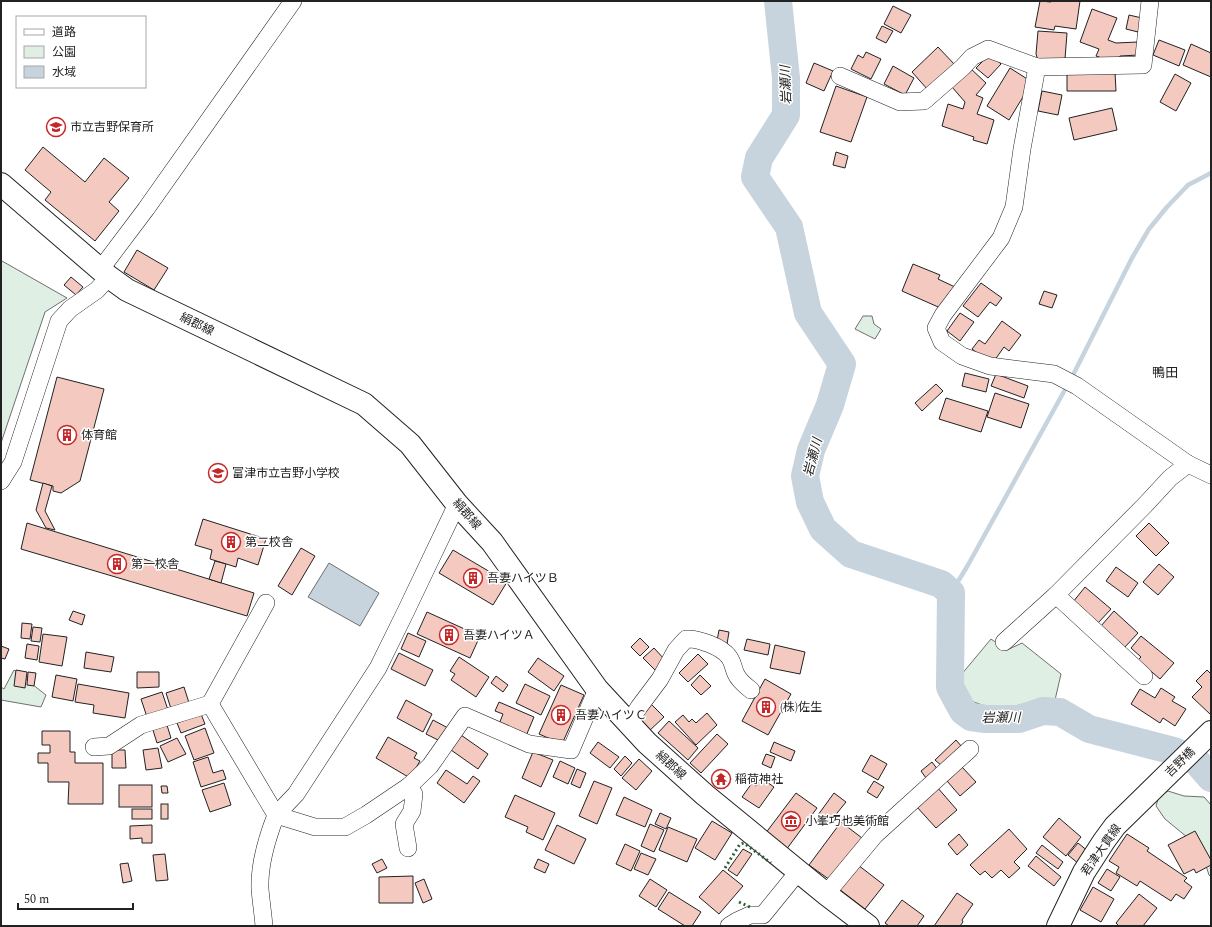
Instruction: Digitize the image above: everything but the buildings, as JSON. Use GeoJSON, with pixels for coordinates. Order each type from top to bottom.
{"type":"FeatureCollection","features":[{"type":"Feature","properties":{"kind":"main road","name":"絹郡線"},"geometry":{"type":"LineString","coordinates":[[1,184],[105,274],[127,290],[364,404],[410,444],[457,504],[492,542],[597,689],[648,743],[704,795],[798,872],[868,926]]}},
{"type":"Feature","properties":{"kind":"main road","name":"吉野橋"},"geometry":{"type":"LineString","coordinates":[[1158,784],[1207,736]]}},
{"type":"Feature","properties":{"kind":"main road","name":"君津大貫線"},"geometry":{"type":"LineString","coordinates":[[1058,926],[1084,872],[1104,841],[1115,826],[1158,784]]}},
{"type":"Feature","properties":{"kind":"street"},"geometry":{"type":"LineString","coordinates":[[1,481],[13,462],[59,321],[70,309],[97,290],[105,274],[150,203],[293,1]]}},
{"type":"Feature","properties":{"kind":"street"},"geometry":{"type":"LineString","coordinates":[[840,76],[900,102],[908,102],[924,101],[963,67],[972,57],[988,49],[1037,67],[1143,65],[1150,1]]}},
{"type":"Feature","properties":{"kind":"street"},"geometry":{"type":"LineString","coordinates":[[1037,67],[1022,149],[1014,207],[1001,238],[943,315],[936,328],[942,342],[962,356],[990,366],[1054,374],[1069,382],[1188,464],[1211,475]]}},
{"type":"Feature","properties":{"kind":"street"},"geometry":{"type":"LineString","coordinates":[[1004,642],[1056,595],[1170,478],[1188,464]]}},
{"type":"Feature","properties":{"kind":"street"},"geometry":{"type":"LineString","coordinates":[[264,926],[260,888],[262,857],[276,814],[296,794],[378,668],[457,504]]}},
{"type":"Feature","properties":{"kind":"street"},"geometry":{"type":"LineString","coordinates":[[1056,595],[1144,676]]}},
{"type":"Feature","properties":{"kind":"street"},"geometry":{"type":"LineString","coordinates":[[94,747],[108,746],[140,725],[210,704],[266,603]]}},
{"type":"Feature","properties":{"kind":"street"},"geometry":{"type":"LineString","coordinates":[[629,723],[660,679],[676,650],[686,639],[693,638],[709,643],[728,655],[736,675],[751,690]]}},
{"type":"Feature","properties":{"kind":"street"},"geometry":{"type":"LineString","coordinates":[[210,704],[276,814],[315,827],[345,827],[366,815],[409,786],[430,766],[465,716],[530,744],[571,750],[597,689]]}},
{"type":"Feature","properties":{"kind":"street"},"geometry":{"type":"LineString","coordinates":[[826,894],[875,835],[970,749]]}},
{"type":"Feature","properties":{"kind":"street"},"geometry":{"type":"LineString","coordinates":[[408,848],[404,824],[412,810],[414,794],[409,786]]}},
{"type":"Feature","properties":{"kind":"street"},"geometry":{"type":"LineString","coordinates":[[729,926],[750,915],[763,915],[798,872]]}},
{"type":"Feature","properties":{"kind":"green space"},"geometry":{"type":"Polygon","coordinates":[[[2,261],[67,298],[45,312],[1,443],[1,262],[2,261]]]}},
{"type":"Feature","properties":{"kind":"green space"},"geometry":{"type":"Polygon","coordinates":[[[863,316],[872,316],[874,324],[881,329],[875,339],[855,329],[863,316]]]}},
{"type":"Feature","properties":{"kind":"green space"},"geometry":{"type":"Polygon","coordinates":[[[991,639],[1007,650],[1022,643],[1061,674],[1055,700],[993,709],[971,701],[956,685],[961,675],[991,639]]]}},
{"type":"Feature","properties":{"kind":"green space"},"geometry":{"type":"Polygon","coordinates":[[[14,670],[46,695],[41,707],[1,700],[1,687],[4,689],[14,670]]]}},
{"type":"Feature","properties":{"kind":"green space"},"geometry":{"type":"Polygon","coordinates":[[[1168,791],[1184,796],[1204,797],[1211,805],[1211,877],[1203,857],[1193,842],[1165,819],[1156,806],[1159,796],[1168,791]]]}},
{"type":"Feature","properties":{"kind":"water"},"geometry":{"type":"Polygon","coordinates":[[[329,563],[379,593],[360,626],[308,597],[329,563]]]}},
{"type":"Feature","properties":{"kind":"waterway","name":"岩瀬川"},"geometry":{"type":"LineString","coordinates":[[778,1],[786,78],[786,115],[759,158],[755,177],[789,227],[808,313],[842,364],[830,405],[811,450],[805,476],[810,502],[823,529],[851,554],[941,584],[951,593],[950,687],[963,711],[971,717],[986,719],[1019,719],[1043,711],[1060,712],[1089,729],[1174,751],[1188,757],[1197,762],[1211,778]]}},
{"type":"Feature","properties":{"kind":"waterway"},"geometry":{"type":"LineString","coordinates":[[1073,375],[1132,258],[1149,229],[1188,185],[1211,173]]}},
{"type":"Feature","properties":{"kind":"waterway"},"geometry":{"type":"LineString","coordinates":[[951,593],[1067,386]]}},
{"type":"Feature","properties":{"kind":"hedge"},"geometry":{"type":"LineString","coordinates":[[725,868],[740,844],[744,843],[771,863]]}},
{"type":"Feature","properties":{"kind":"hedge"},"geometry":{"type":"LineString","coordinates":[[739,902],[752,908]]}},
{"type":"Feature","properties":{"kind":"place","name":"市立吉野保育所"},"geometry":{"type":"Point","coordinates":[56,127]}},
{"type":"Feature","properties":{"kind":"place","name":"体育館"},"geometry":{"type":"Point","coordinates":[67,435]}},
{"type":"Feature","properties":{"kind":"place","name":"富津市立吉野小学校"},"geometry":{"type":"Point","coordinates":[218,473]}},
{"type":"Feature","properties":{"kind":"place","name":"第二校舎"},"geometry":{"type":"Point","coordinates":[231,542]}},
{"type":"Feature","properties":{"kind":"place","name":"第一校舎"},"geometry":{"type":"Point","coordinates":[117,564]}},
{"type":"Feature","properties":{"kind":"place","name":"吾妻ハイツＢ"},"geometry":{"type":"Point","coordinates":[473,578]}},
{"type":"Feature","properties":{"kind":"place","name":"吾妻ハイツＡ"},"geometry":{"type":"Point","coordinates":[449,635]}},
{"type":"Feature","properties":{"kind":"place","name":"(株)佐生"},"geometry":{"type":"Point","coordinates":[766,707]}},
{"type":"Feature","properties":{"kind":"place","name":"吾妻ハイツＣ"},"geometry":{"type":"Point","coordinates":[561,715]}},
{"type":"Feature","properties":{"kind":"place","name":"稲荷神社"},"geometry":{"type":"Point","coordinates":[721,779]}},
{"type":"Feature","properties":{"kind":"place","name":"小峯巧也美術館"},"geometry":{"type":"Point","coordinates":[791,821]}},
{"type":"Feature","properties":{"kind":"district","name":"鴨田"},"geometry":{"type":"Point","coordinates":[1165,372]}}]}
